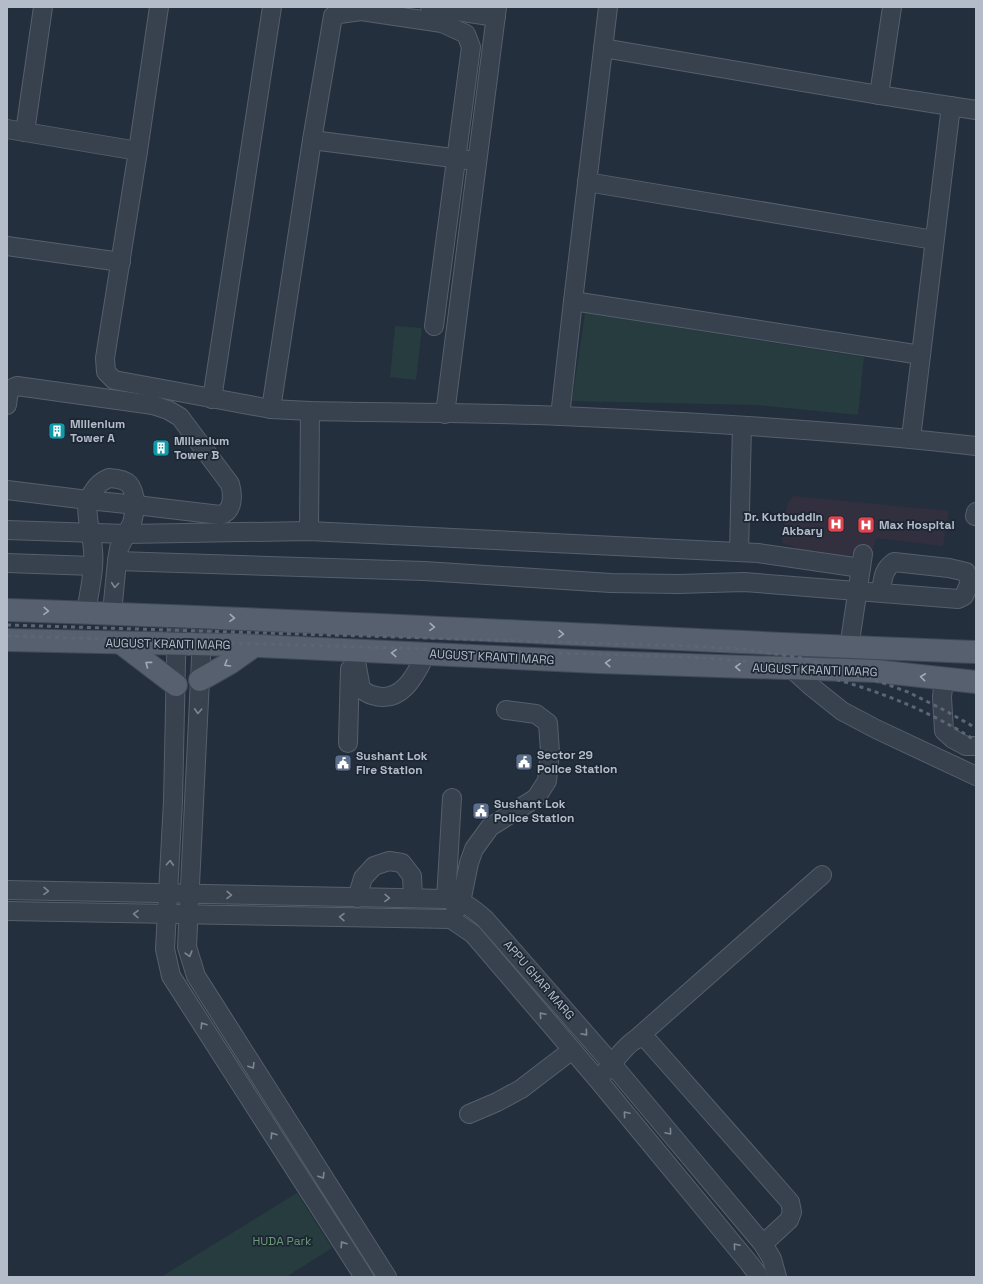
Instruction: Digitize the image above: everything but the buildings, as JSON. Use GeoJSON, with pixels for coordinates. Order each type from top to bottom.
{"type":"FeatureCollection","features":[{"type":"Feature","properties":{"kind":"main road","name":"AUGUST KRANTI MARG"},"geometry":{"type":"LineString","coordinates":[[7,610],[177,615],[849,648],[976,652]]}},
{"type":"Feature","properties":{"kind":"main road","name":"AUGUST KRANTI MARG"},"geometry":{"type":"LineString","coordinates":[[7,640],[254,646],[598,662],[875,671],[976,682]]}},
{"type":"Feature","properties":{"kind":"main road"},"geometry":{"type":"LineString","coordinates":[[121,643],[176,685]]}},
{"type":"Feature","properties":{"kind":"main road"},"geometry":{"type":"LineString","coordinates":[[200,680],[254,646]]}},
{"type":"Feature","properties":{"kind":"street"},"geometry":{"type":"LineString","coordinates":[[25,132],[43,7]]}},
{"type":"Feature","properties":{"kind":"street"},"geometry":{"type":"LineString","coordinates":[[158,7],[138,150],[105,358],[106,372],[114,380],[271,409],[560,416],[742,426],[911,438],[976,446]]}},
{"type":"Feature","properties":{"kind":"street"},"geometry":{"type":"LineString","coordinates":[[212,399],[272,7]]}},
{"type":"Feature","properties":{"kind":"street"},"geometry":{"type":"LineString","coordinates":[[430,7],[496,12],[445,414]]}},
{"type":"Feature","properties":{"kind":"street"},"geometry":{"type":"LineString","coordinates":[[560,416],[608,7]]}},
{"type":"Feature","properties":{"kind":"street"},"geometry":{"type":"LineString","coordinates":[[879,95],[892,7]]}},
{"type":"Feature","properties":{"kind":"street"},"geometry":{"type":"LineString","coordinates":[[334,13],[333,16],[361,11],[442,23],[466,34],[472,47],[434,326]]}},
{"type":"Feature","properties":{"kind":"street"},"geometry":{"type":"LineString","coordinates":[[271,409],[312,140],[334,13]]}},
{"type":"Feature","properties":{"kind":"street"},"geometry":{"type":"LineString","coordinates":[[603,48],[976,110]]}},
{"type":"Feature","properties":{"kind":"street"},"geometry":{"type":"LineString","coordinates":[[911,438],[951,106]]}},
{"type":"Feature","properties":{"kind":"street"},"geometry":{"type":"LineString","coordinates":[[7,129],[138,150]]}},
{"type":"Feature","properties":{"kind":"street"},"geometry":{"type":"LineString","coordinates":[[312,140],[478,161]]}},
{"type":"Feature","properties":{"kind":"street"},"geometry":{"type":"LineString","coordinates":[[587,182],[934,240]]}},
{"type":"Feature","properties":{"kind":"street"},"geometry":{"type":"LineString","coordinates":[[7,246],[121,262]]}},
{"type":"Feature","properties":{"kind":"street"},"geometry":{"type":"LineString","coordinates":[[573,301],[921,355]]}},
{"type":"Feature","properties":{"kind":"street"},"geometry":{"type":"LineString","coordinates":[[7,405],[10,390],[17,386],[153,405],[168,410],[180,417],[222,472],[230,484],[233,492],[232,503],[227,513],[220,515],[7,490]]}},
{"type":"Feature","properties":{"kind":"street"},"geometry":{"type":"LineString","coordinates":[[309,531],[310,411]]}},
{"type":"Feature","properties":{"kind":"street"},"geometry":{"type":"LineString","coordinates":[[739,552],[742,426]]}},
{"type":"Feature","properties":{"kind":"street"},"geometry":{"type":"LineString","coordinates":[[86,612],[93,566],[93,549],[86,509],[88,500],[101,481],[108,478],[117,478],[126,480],[130,485],[135,493],[136,505],[132,523],[120,548],[117,561],[112,613]]}},
{"type":"Feature","properties":{"kind":"street"},"geometry":{"type":"LineString","coordinates":[[7,530],[90,534],[309,531],[758,553],[862,561],[856,591],[849,648]]}},
{"type":"Feature","properties":{"kind":"street"},"geometry":{"type":"LineString","coordinates":[[117,561],[424,571],[611,583],[678,584],[744,582],[881,593]]}},
{"type":"Feature","properties":{"kind":"street"},"geometry":{"type":"LineString","coordinates":[[7,563],[93,566]]}},
{"type":"Feature","properties":{"kind":"street"},"geometry":{"type":"LineString","coordinates":[[177,615],[173,801],[165,949],[171,976],[364,1277]]}},
{"type":"Feature","properties":{"kind":"street"},"geometry":{"type":"LineString","coordinates":[[203,617],[187,947],[196,976],[387,1277]]}},
{"type":"Feature","properties":{"kind":"street"},"geometry":{"type":"LineString","coordinates":[[354,651],[361,689],[371,695],[381,696],[394,695],[406,688],[418,671],[426,654]]}},
{"type":"Feature","properties":{"kind":"street"},"geometry":{"type":"LineString","coordinates":[[348,743],[354,651]]}},
{"type":"Feature","properties":{"kind":"street"},"geometry":{"type":"LineString","coordinates":[[792,669],[842,711],[876,729],[976,776]]}},
{"type":"Feature","properties":{"kind":"street"},"geometry":{"type":"LineString","coordinates":[[944,679],[942,697],[944,731],[953,739],[966,746],[976,746]]}},
{"type":"Feature","properties":{"kind":"street"},"geometry":{"type":"LineString","coordinates":[[7,911],[450,919],[454,900],[474,849],[490,827],[536,798],[547,781],[550,752],[548,723],[536,714],[506,710]]}},
{"type":"Feature","properties":{"kind":"street"},"geometry":{"type":"LineString","coordinates":[[452,798],[454,900]]}},
{"type":"Feature","properties":{"kind":"street"},"geometry":{"type":"LineString","coordinates":[[357,898],[363,878],[374,866],[389,861],[402,863],[412,876],[414,898]]}},
{"type":"Feature","properties":{"kind":"street"},"geometry":{"type":"LineString","coordinates":[[598,1080],[629,1044],[822,875]]}},
{"type":"Feature","properties":{"kind":"street"},"geometry":{"type":"LineString","coordinates":[[7,890],[454,900]]}},
{"type":"Feature","properties":{"kind":"street","name":"APPU GHAR MARG"},"geometry":{"type":"LineString","coordinates":[[454,900],[476,911],[485,919],[612,1064],[763,1244],[772,1259],[777,1277]]}},
{"type":"Feature","properties":{"kind":"street","name":"APPU GHAR MARG"},"geometry":{"type":"LineString","coordinates":[[450,919],[473,934],[598,1080],[759,1276]]}},
{"type":"Feature","properties":{"kind":"street"},"geometry":{"type":"LineString","coordinates":[[635,1040],[640,1038],[649,1042],[790,1202],[792,1212],[789,1220],[763,1244]]}},
{"type":"Feature","properties":{"kind":"street"},"geometry":{"type":"LineString","coordinates":[[469,1114],[497,1102],[521,1089],[572,1050]]}},
{"type":"Feature","properties":{"kind":"shaded area","name":"Max Hospital"},"geometry":{"type":"Polygon","coordinates":[[[793,496],[949,511],[943,546],[876,538],[872,553],[854,551],[848,559],[794,553],[795,547],[782,543],[787,505],[793,496]]]}},
{"type":"Feature","properties":{"kind":"green space"},"geometry":{"type":"Polygon","coordinates":[[[585,313],[864,357],[858,415],[756,405],[572,401],[585,313]]]}},
{"type":"Feature","properties":{"kind":"green space"},"geometry":{"type":"Polygon","coordinates":[[[395,326],[422,328],[416,380],[390,377],[395,326]]]}},
{"type":"Feature","properties":{"kind":"green space","name":"HUDA Park"},"geometry":{"type":"Polygon","coordinates":[[[297,1193],[332,1248],[286,1277],[161,1277],[297,1193]]]}},
{"type":"Feature","properties":{"kind":"railway"},"geometry":{"type":"LineString","coordinates":[[7,625],[743,649],[802,658],[858,674],[908,692],[976,728]]}},
{"type":"Feature","properties":{"kind":"railway"},"geometry":{"type":"LineString","coordinates":[[7,636],[686,657],[757,663],[803,670],[888,696],[942,721],[976,741]]}},
{"type":"Feature","properties":{"kind":"place","name":"Millenium Tower A"},"geometry":{"type":"Point","coordinates":[57,431]}},
{"type":"Feature","properties":{"kind":"place","name":"Millenium Tower B"},"geometry":{"type":"Point","coordinates":[161,448]}},
{"type":"Feature","properties":{"kind":"place","name":"Dr. Kutbuddin Akbary"},"geometry":{"type":"Point","coordinates":[836,524]}},
{"type":"Feature","properties":{"kind":"place","name":"Max Hospital"},"geometry":{"type":"Point","coordinates":[866,525]}},
{"type":"Feature","properties":{"kind":"place","name":"Sector 29 Police Station"},"geometry":{"type":"Point","coordinates":[524,762]}},
{"type":"Feature","properties":{"kind":"place","name":"Sushant Lok Fire Station"},"geometry":{"type":"Point","coordinates":[343,763]}},
{"type":"Feature","properties":{"kind":"place","name":"Sushant Lok Police Station"},"geometry":{"type":"Point","coordinates":[481,811]}}]}
